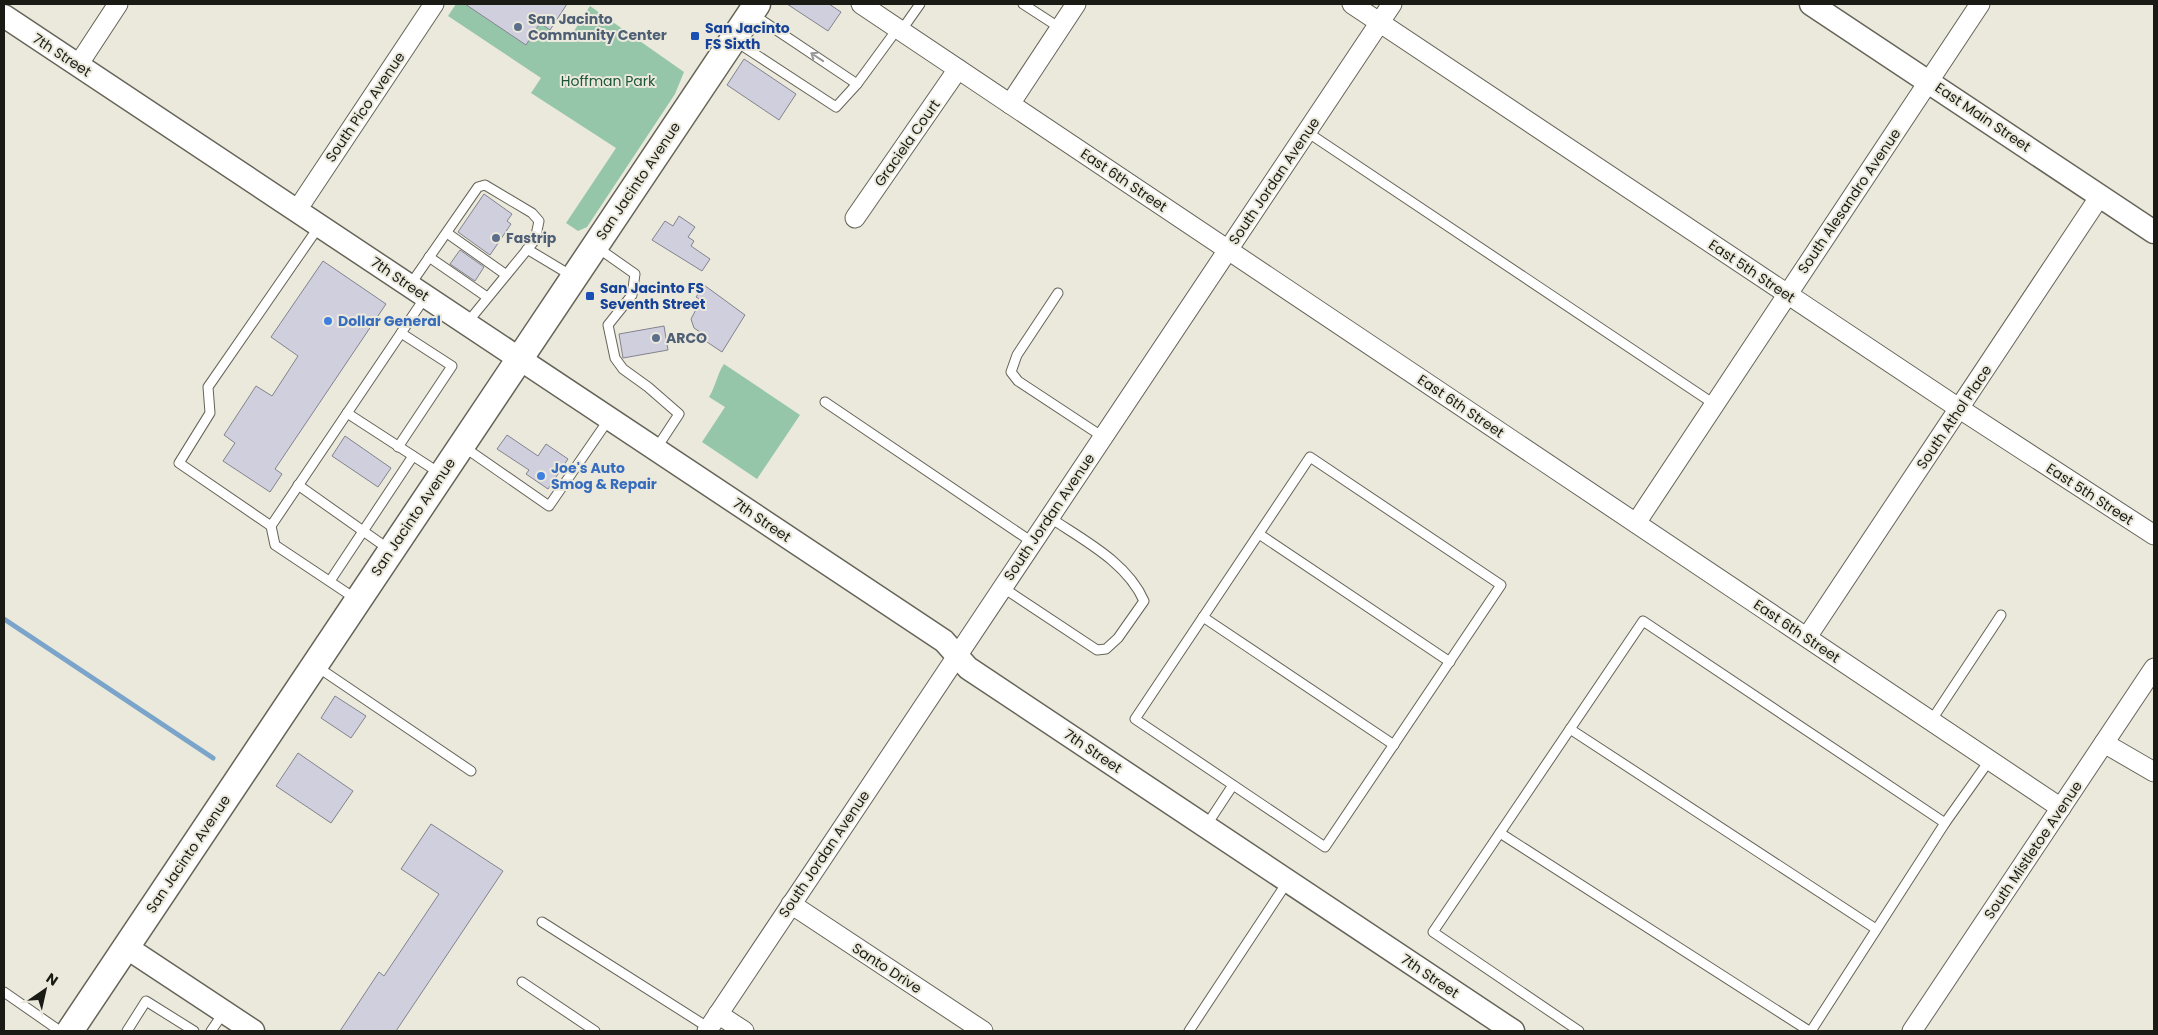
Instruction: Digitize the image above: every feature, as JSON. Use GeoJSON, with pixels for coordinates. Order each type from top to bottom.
{"type":"FeatureCollection","features":[{"type":"Feature","properties":{"kind":"main road","name":"San Jacinto Avenue"},"geometry":{"type":"LineString","coordinates":[[70,1031],[754,8]]}},
{"type":"Feature","properties":{"kind":"street"},"geometry":{"type":"LineString","coordinates":[[78,65],[118,4]]}},
{"type":"Feature","properties":{"kind":"street","name":"South Pico Avenue"},"geometry":{"type":"LineString","coordinates":[[297,210],[434,4]]}},
{"type":"Feature","properties":{"kind":"street","name":"East 6th Street"},"geometry":{"type":"LineString","coordinates":[[861,4],[2061,808]]}},
{"type":"Feature","properties":{"kind":"street"},"geometry":{"type":"LineString","coordinates":[[1010,104],[1076,4]]}},
{"type":"Feature","properties":{"kind":"street","name":"East 5th Street"},"geometry":{"type":"LineString","coordinates":[[1352,4],[1960,409],[2154,535]]}},
{"type":"Feature","properties":{"kind":"street","name":"South Jordan Avenue"},"geometry":{"type":"LineString","coordinates":[[711,1025],[1392,4]]}},
{"type":"Feature","properties":{"kind":"street","name":"East Main Street"},"geometry":{"type":"LineString","coordinates":[[1811,4],[2154,232]]}},
{"type":"Feature","properties":{"kind":"street","name":"South Alesandro Avenue"},"geometry":{"type":"LineString","coordinates":[[1636,523],[1980,4]]}},
{"type":"Feature","properties":{"kind":"street","name":"7th Street"},"geometry":{"type":"LineString","coordinates":[[4,16],[944,642],[968,668],[1513,1031]]}},
{"type":"Feature","properties":{"kind":"street","name":"Graciela Court"},"geometry":{"type":"LineString","coordinates":[[855,218],[958,69]]}},
{"type":"Feature","properties":{"kind":"street","name":"South Athol Place"},"geometry":{"type":"LineString","coordinates":[[1807,637],[2100,196]]}},
{"type":"Feature","properties":{"kind":"street","name":"South Mistletoe Avenue"},"geometry":{"type":"LineString","coordinates":[[1912,1031],[2153,672]]}},
{"type":"Feature","properties":{"kind":"street"},"geometry":{"type":"LineString","coordinates":[[2104,743],[2154,772]]}},
{"type":"Feature","properties":{"kind":"street","name":"Santo Drive"},"geometry":{"type":"LineString","coordinates":[[791,904],[983,1031]]}},
{"type":"Feature","properties":{"kind":"street"},"geometry":{"type":"LineString","coordinates":[[126,947],[253,1031]]}},
{"type":"Feature","properties":{"kind":"street"},"geometry":{"type":"LineString","coordinates":[[711,1025],[744,1031]]}},
{"type":"Feature","properties":{"kind":"lane"},"geometry":{"type":"LineString","coordinates":[[733,39],[836,107],[857,84],[920,4]]}},
{"type":"Feature","properties":{"kind":"lane"},"geometry":{"type":"LineString","coordinates":[[1024,4],[1060,28]]}},
{"type":"Feature","properties":{"kind":"lane"},"geometry":{"type":"LineString","coordinates":[[754,8],[857,84]]}},
{"type":"Feature","properties":{"kind":"lane"},"geometry":{"type":"LineString","coordinates":[[1307,132],[1714,404]]}},
{"type":"Feature","properties":{"kind":"lane"},"geometry":{"type":"LineString","coordinates":[[271,526],[401,333],[429,257],[478,188],[485,185],[532,214],[539,221],[535,240],[466,323]]}},
{"type":"Feature","properties":{"kind":"lane"},"geometry":{"type":"LineString","coordinates":[[320,225],[208,388],[210,414],[179,463],[271,526],[275,545],[357,600]]}},
{"type":"Feature","properties":{"kind":"lane"},"geometry":{"type":"LineString","coordinates":[[447,233],[505,274]]}},
{"type":"Feature","properties":{"kind":"lane"},"geometry":{"type":"LineString","coordinates":[[595,245],[635,274],[632,296],[608,325],[615,358],[623,369],[648,387],[679,414],[656,449]]}},
{"type":"Feature","properties":{"kind":"lane"},"geometry":{"type":"LineString","coordinates":[[527,249],[573,278]]}},
{"type":"Feature","properties":{"kind":"lane"},"geometry":{"type":"LineString","coordinates":[[429,257],[487,297]]}},
{"type":"Feature","properties":{"kind":"lane"},"geometry":{"type":"LineString","coordinates":[[1058,294],[1017,355],[1011,372],[1018,381],[1102,437]]}},
{"type":"Feature","properties":{"kind":"lane"},"geometry":{"type":"LineString","coordinates":[[398,447],[452,366],[401,333]]}},
{"type":"Feature","properties":{"kind":"lane"},"geometry":{"type":"LineString","coordinates":[[826,402],[1032,542]]}},
{"type":"Feature","properties":{"kind":"lane"},"geometry":{"type":"LineString","coordinates":[[347,413],[441,474]]}},
{"type":"Feature","properties":{"kind":"lane"},"geometry":{"type":"LineString","coordinates":[[461,445],[549,506],[610,419]]}},
{"type":"Feature","properties":{"kind":"lane"},"geometry":{"type":"LineString","coordinates":[[330,581],[413,456]]}},
{"type":"Feature","properties":{"kind":"lane"},"geometry":{"type":"LineString","coordinates":[[1310,457],[1501,586],[1325,847],[1135,719],[1259,534],[1310,457]]}},
{"type":"Feature","properties":{"kind":"lane"},"geometry":{"type":"LineString","coordinates":[[298,485],[391,550]]}},
{"type":"Feature","properties":{"kind":"lane"},"geometry":{"type":"LineString","coordinates":[[1002,587],[1097,650],[1106,649],[1118,638],[1144,600],[1138,586],[1118,565],[1049,517]]}},
{"type":"Feature","properties":{"kind":"lane"},"geometry":{"type":"LineString","coordinates":[[1259,534],[1450,662]]}},
{"type":"Feature","properties":{"kind":"lane"},"geometry":{"type":"LineString","coordinates":[[1931,721],[2001,616]]}},
{"type":"Feature","properties":{"kind":"lane"},"geometry":{"type":"LineString","coordinates":[[1204,617],[1394,745]]}},
{"type":"Feature","properties":{"kind":"lane"},"geometry":{"type":"LineString","coordinates":[[1579,1031],[1433,932],[1642,621],[1945,823]]}},
{"type":"Feature","properties":{"kind":"lane"},"geometry":{"type":"LineString","coordinates":[[314,665],[471,771]]}},
{"type":"Feature","properties":{"kind":"lane"},"geometry":{"type":"LineString","coordinates":[[1570,729],[1876,929]]}},
{"type":"Feature","properties":{"kind":"lane"},"geometry":{"type":"LineString","coordinates":[[1500,833],[1810,1031],[1945,823],[1989,761]]}},
{"type":"Feature","properties":{"kind":"lane"},"geometry":{"type":"LineString","coordinates":[[1206,826],[1233,785]]}},
{"type":"Feature","properties":{"kind":"lane"},"geometry":{"type":"LineString","coordinates":[[1190,1031],[1288,881]]}},
{"type":"Feature","properties":{"kind":"lane"},"geometry":{"type":"LineString","coordinates":[[542,922],[711,1025]]}},
{"type":"Feature","properties":{"kind":"lane"},"geometry":{"type":"LineString","coordinates":[[522,982],[595,1031]]}},
{"type":"Feature","properties":{"kind":"lane"},"geometry":{"type":"LineString","coordinates":[[4,992],[60,1031]]}},
{"type":"Feature","properties":{"kind":"lane"},"geometry":{"type":"LineString","coordinates":[[127,1031],[146,1001],[194,1031]]}},
{"type":"Feature","properties":{"kind":"lane"},"geometry":{"type":"LineString","coordinates":[[210,1031],[224,1012]]}},
{"type":"Feature","properties":{"kind":"green space","name":"Hoffman Park"},"geometry":{"type":"Polygon","coordinates":[[[456,4],[465,4],[526,45],[540,23],[567,42],[590,6],[684,72],[675,94],[587,227],[578,231],[566,223],[616,148],[531,93],[541,78],[448,16],[456,4]]]}},
{"type":"Feature","properties":{"kind":"green space"},"geometry":{"type":"Polygon","coordinates":[[[724,364],[800,415],[757,479],[702,442],[725,407],[709,397],[724,364]]]}},
{"type":"Feature","properties":{"kind":"building","name":"San Jacinto Community Center"},"geometry":{"type":"Polygon","coordinates":[[[465,4],[567,4],[550,30],[540,23],[526,45],[465,4]]]}},
{"type":"Feature","properties":{"kind":"building"},"geometry":{"type":"Polygon","coordinates":[[[787,4],[829,4],[841,12],[828,31],[787,4]]]}},
{"type":"Feature","properties":{"kind":"building"},"geometry":{"type":"Polygon","coordinates":[[[744,59],[796,94],[779,120],[727,85],[744,59]]]}},
{"type":"Feature","properties":{"kind":"building"},"geometry":{"type":"Polygon","coordinates":[[[484,194],[512,214],[507,221],[511,224],[490,255],[458,232],[484,194]]]}},
{"type":"Feature","properties":{"kind":"building"},"geometry":{"type":"Polygon","coordinates":[[[679,216],[695,227],[688,237],[694,241],[691,246],[710,259],[702,271],[652,240],[665,221],[673,226],[679,216]]]}},
{"type":"Feature","properties":{"kind":"building"},"geometry":{"type":"Polygon","coordinates":[[[460,250],[484,267],[475,281],[450,264],[460,250]]]}},
{"type":"Feature","properties":{"kind":"building"},"geometry":{"type":"Polygon","coordinates":[[[323,261],[386,304],[275,469],[282,474],[270,492],[223,461],[235,443],[224,435],[256,386],[272,396],[298,356],[271,337],[323,261]]]}},
{"type":"Feature","properties":{"kind":"building"},"geometry":{"type":"Polygon","coordinates":[[[704,285],[745,315],[722,352],[701,338],[703,334],[694,328],[691,319],[701,300],[696,297],[704,285]]]}},
{"type":"Feature","properties":{"kind":"building"},"geometry":{"type":"Polygon","coordinates":[[[664,326],[668,350],[623,358],[619,334],[664,326]]]}},
{"type":"Feature","properties":{"kind":"building"},"geometry":{"type":"Polygon","coordinates":[[[507,435],[538,456],[546,444],[568,459],[548,489],[526,474],[529,470],[497,449],[507,435]]]}},
{"type":"Feature","properties":{"kind":"building"},"geometry":{"type":"Polygon","coordinates":[[[345,436],[391,468],[378,487],[332,456],[345,436]]]}},
{"type":"Feature","properties":{"kind":"building"},"geometry":{"type":"Polygon","coordinates":[[[335,696],[366,716],[351,738],[321,718],[335,696]]]}},
{"type":"Feature","properties":{"kind":"building"},"geometry":{"type":"Polygon","coordinates":[[[298,753],[353,791],[331,823],[276,786],[298,753]]]}},
{"type":"Feature","properties":{"kind":"building"},"geometry":{"type":"Polygon","coordinates":[[[431,824],[503,871],[396,1031],[340,1031],[379,972],[384,976],[439,894],[401,869],[431,824]]]}},
{"type":"Feature","properties":{"kind":"waterway"},"geometry":{"type":"LineString","coordinates":[[4,619],[213,758]]}},
{"type":"Feature","properties":{"kind":"place","name":"San Jacinto Community Center"},"geometry":{"type":"Point","coordinates":[518,27]}},
{"type":"Feature","properties":{"kind":"place","name":"San Jacinto FS Sixth"},"geometry":{"type":"Point","coordinates":[695,36]}},
{"type":"Feature","properties":{"kind":"place","name":"Fastrip"},"geometry":{"type":"Point","coordinates":[496,238]}},
{"type":"Feature","properties":{"kind":"place","name":"San Jacinto FS Seventh Street"},"geometry":{"type":"Point","coordinates":[590,296]}},
{"type":"Feature","properties":{"kind":"place","name":"Dollar General"},"geometry":{"type":"Point","coordinates":[328,321]}},
{"type":"Feature","properties":{"kind":"place","name":"ARCO"},"geometry":{"type":"Point","coordinates":[656,338]}},
{"type":"Feature","properties":{"kind":"place","name":"Joe's Auto Smog & Repair"},"geometry":{"type":"Point","coordinates":[541,476]}}]}
